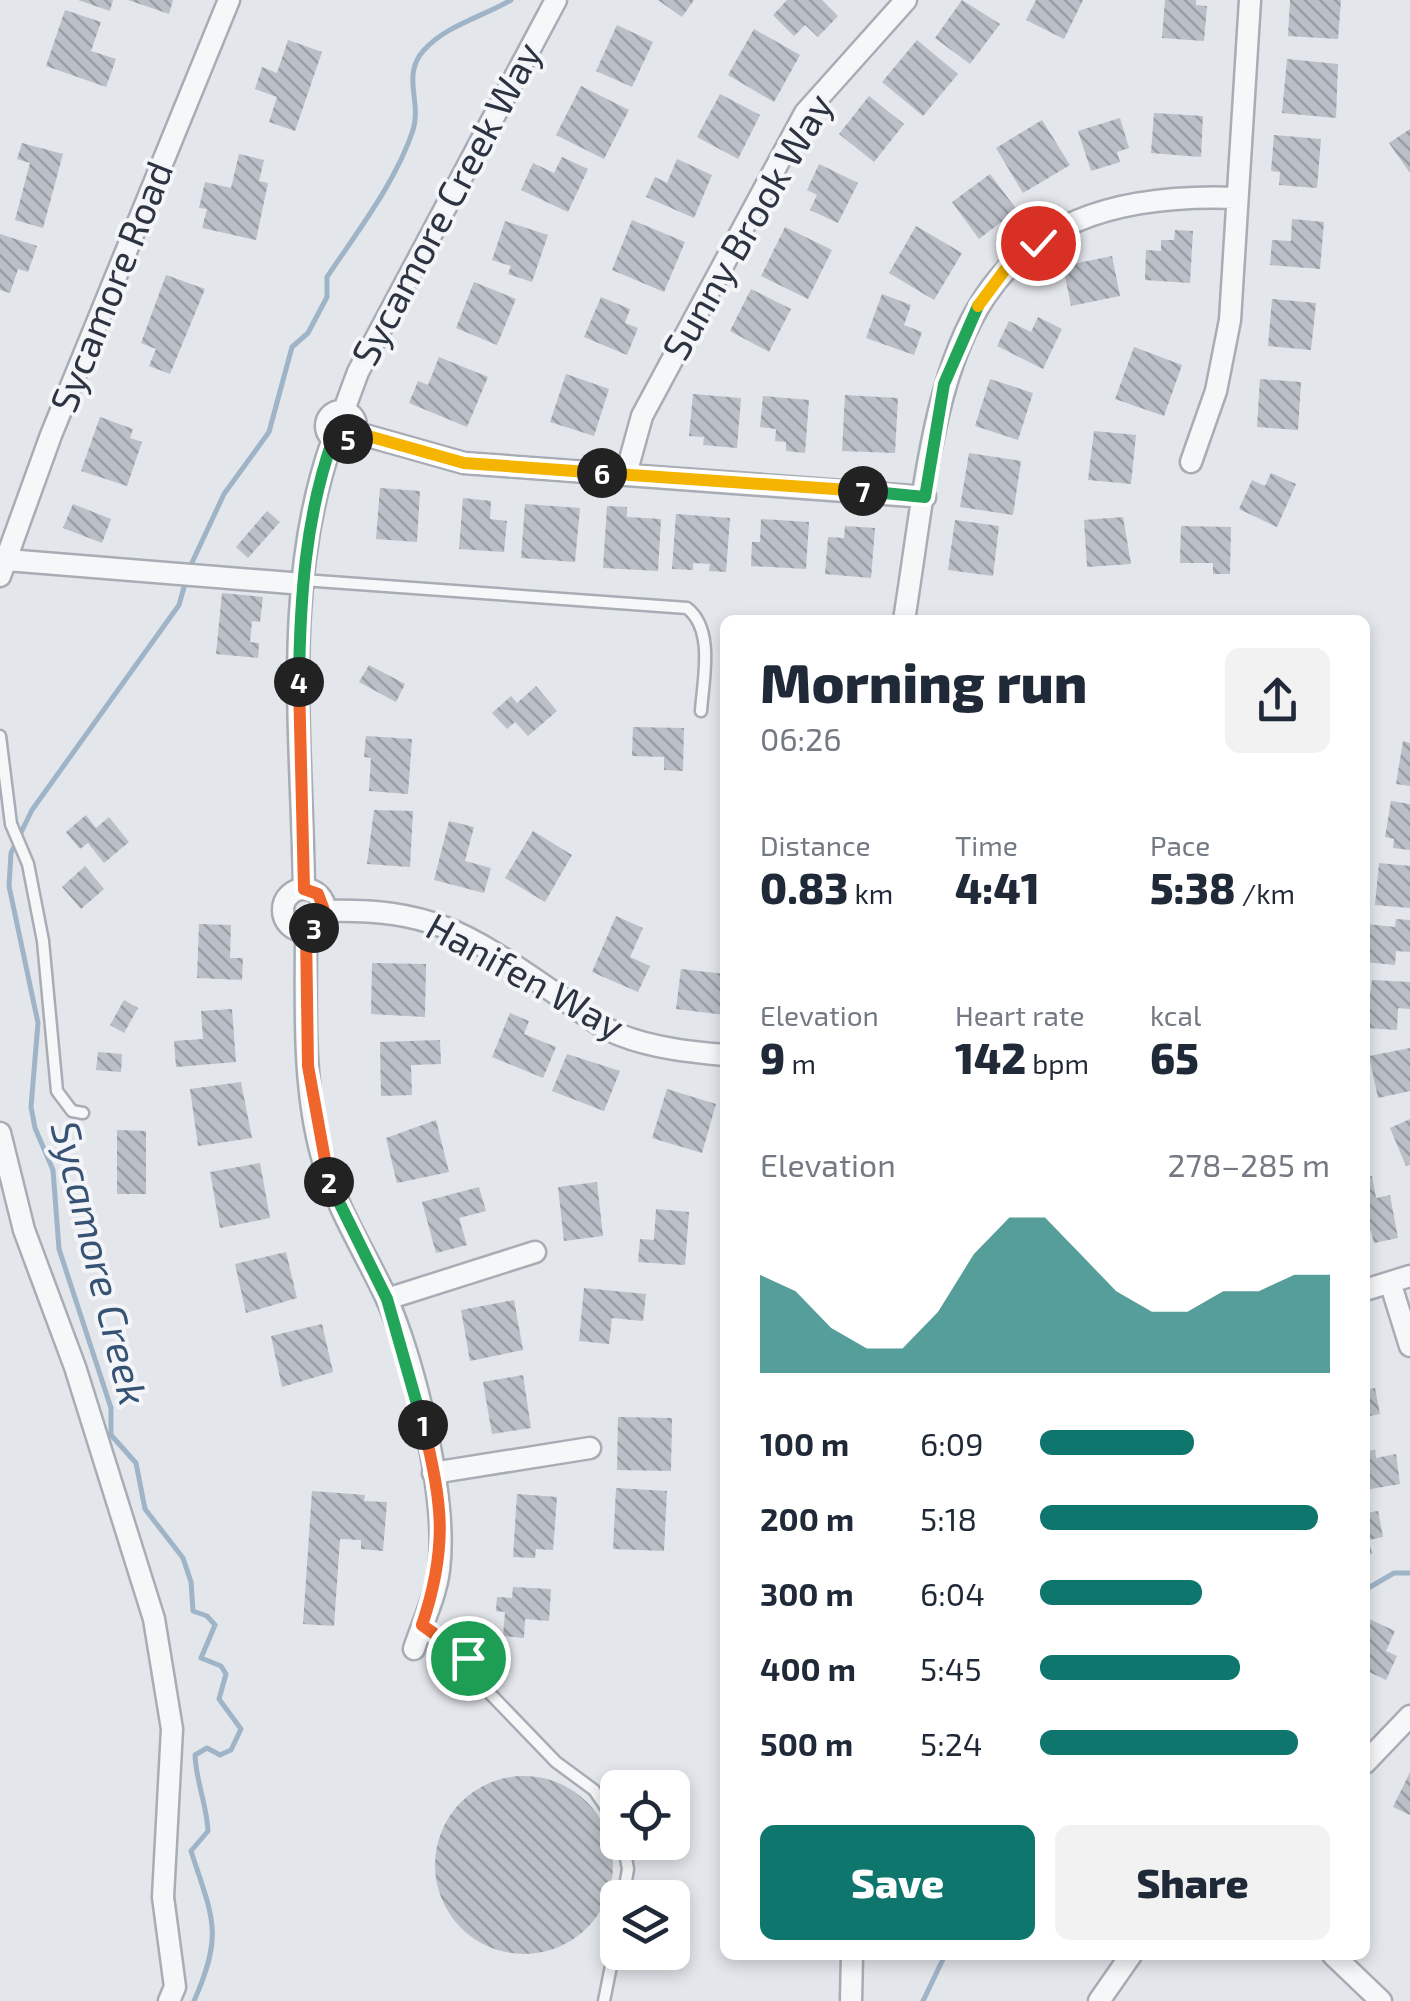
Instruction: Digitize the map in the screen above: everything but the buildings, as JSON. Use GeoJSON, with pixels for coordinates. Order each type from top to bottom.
{"type":"FeatureCollection","features":[{"type":"Feature","properties":{"kind":"street","name":"Sycamore Road"},"geometry":{"type":"LineString","coordinates":[[4,568],[13,531],[229,0]]}},
{"type":"Feature","properties":{"kind":"street","name":"Sycamore Creek Way"},"geometry":{"type":"LineString","coordinates":[[344,410],[358,372],[556,0]]}},
{"type":"Feature","properties":{"kind":"street","name":"Sunny Brook Way"},"geometry":{"type":"LineString","coordinates":[[626,474],[642,416],[805,113],[906,0]]}},
{"type":"Feature","properties":{"kind":"street"},"geometry":{"type":"LineString","coordinates":[[1191,462],[1224,358],[1250,0]]}},
{"type":"Feature","properties":{"kind":"street"},"geometry":{"type":"LineString","coordinates":[[905,615],[944,384],[984,294],[1007,267],[1074,222],[1098,211],[1166,198],[1238,198]]}},
{"type":"Feature","properties":{"kind":"street"},"geometry":{"type":"LineString","coordinates":[[344,410],[354,418],[354,432],[346,440],[333,439],[326,429],[326,420],[332,413],[344,410]]}},
{"type":"Feature","properties":{"kind":"street"},"geometry":{"type":"LineString","coordinates":[[354,432],[464,463],[925,497]]}},
{"type":"Feature","properties":{"kind":"street"},"geometry":{"type":"LineString","coordinates":[[304,889],[299,704],[303,582],[316,490],[333,439]]}},
{"type":"Feature","properties":{"kind":"street"},"geometry":{"type":"LineString","coordinates":[[4,568],[303,582]]}},
{"type":"Feature","properties":{"kind":"street"},"geometry":{"type":"LineString","coordinates":[[304,889],[318,894],[324,910],[318,925],[306,930],[291,926],[283,910],[287,897],[304,889]]}},
{"type":"Feature","properties":{"kind":"street","name":"Hanifen Way"},"geometry":{"type":"LineString","coordinates":[[324,910],[402,912],[430,919],[490,948],[619,1034],[681,1051],[720,1055]]}},
{"type":"Feature","properties":{"kind":"street"},"geometry":{"type":"LineString","coordinates":[[306,930],[308,1066],[320,1153],[332,1193],[387,1299],[433,1473],[441,1547],[439,1575],[414,1649]]}},
{"type":"Feature","properties":{"kind":"street"},"geometry":{"type":"LineString","coordinates":[[0,1133],[24,1230],[75,1367],[154,1619],[172,1729],[163,1897],[175,1987],[169,2001]]}},
{"type":"Feature","properties":{"kind":"street"},"geometry":{"type":"LineString","coordinates":[[387,1299],[535,1252]]}},
{"type":"Feature","properties":{"kind":"street"},"geometry":{"type":"LineString","coordinates":[[1370,1289],[1401,1280],[1410,1346]]}},
{"type":"Feature","properties":{"kind":"street"},"geometry":{"type":"LineString","coordinates":[[433,1473],[590,1448]]}},
{"type":"Feature","properties":{"kind":"street"},"geometry":{"type":"LineString","coordinates":[[1370,1758],[1410,1716]]}},
{"type":"Feature","properties":{"kind":"street"},"geometry":{"type":"LineString","coordinates":[[851,2001],[852,1960]]}},
{"type":"Feature","properties":{"kind":"street"},"geometry":{"type":"LineString","coordinates":[[1098,2001],[1127,1960]]}},
{"type":"Feature","properties":{"kind":"street"},"geometry":{"type":"LineString","coordinates":[[1338,1960],[1381,2001]]}},
{"type":"Feature","properties":{"kind":"lane"},"geometry":{"type":"LineString","coordinates":[[303,582],[688,608],[696,615],[704,643],[701,711]]}},
{"type":"Feature","properties":{"kind":"lane"},"geometry":{"type":"LineString","coordinates":[[0,736],[12,827],[23,850],[42,941],[58,1091],[72,1111],[83,1113]]}},
{"type":"Feature","properties":{"kind":"lane"},"geometry":{"type":"LineString","coordinates":[[422,1625],[468,1658],[478,1680],[556,1762],[600,1798]]}},
{"type":"Feature","properties":{"kind":"lane"},"geometry":{"type":"LineString","coordinates":[[604,2001],[610,1970]]}},
{"type":"Feature","properties":{"kind":"waterway","name":"Sycamore Creek"},"geometry":{"type":"LineString","coordinates":[[189,569],[224,494],[269,432],[292,347],[308,333],[327,297],[327,277],[375,206],[406,149],[415,120],[413,79],[417,59],[443,34],[511,0]]}},
{"type":"Feature","properties":{"kind":"waterway","name":"Sycamore Creek"},"geometry":{"type":"LineString","coordinates":[[186,580],[179,605],[32,810],[11,853],[9,886],[38,1023],[31,1107],[35,1128],[53,1170],[59,1249],[111,1408],[111,1435],[136,1463],[145,1509],[183,1558],[191,1582],[193,1611],[207,1616],[215,1625],[201,1658],[221,1666],[226,1674],[219,1699],[241,1729],[231,1750],[220,1755],[207,1748],[195,1755],[208,1831],[191,1851],[210,1910],[212,1942],[194,2001]]}},
{"type":"Feature","properties":{"kind":"waterway"},"geometry":{"type":"LineString","coordinates":[[1370,1587],[1394,1573],[1410,1573]]}},
{"type":"Feature","properties":{"kind":"waterway"},"geometry":{"type":"LineString","coordinates":[[923,2001],[943,1960]]}},
{"type":"Feature","properties":{"kind":"route"},"geometry":{"type":"LineString","coordinates":[[468,1658],[422,1625],[439,1575],[441,1547],[440,1512],[427,1441],[387,1299],[332,1193],[312,1107],[306,930],[318,925],[324,904],[318,894],[304,889],[300,623],[305,556],[316,490],[333,439],[346,440],[354,432],[464,463],[925,497],[944,384],[961,340],[984,294],[1007,267],[1038,243]]}}]}
